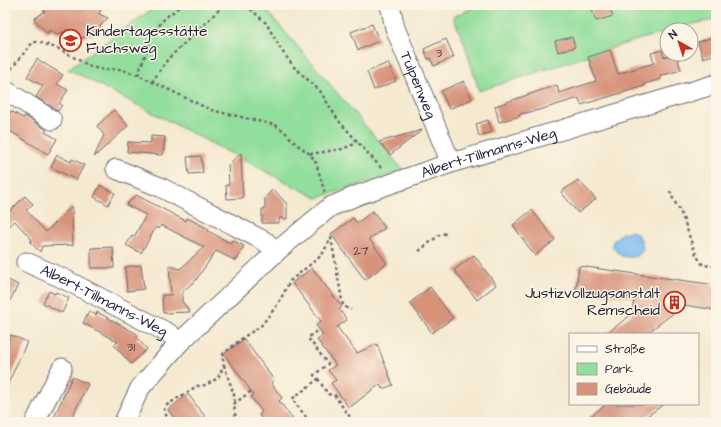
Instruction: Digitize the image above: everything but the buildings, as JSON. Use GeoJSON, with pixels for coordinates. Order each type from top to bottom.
{"type":"FeatureCollection","features":[{"type":"Feature","properties":{"kind":"street","name":"Tulpenweg"},"geometry":{"type":"LineString","coordinates":[[390,5],[395,28],[451,163]]}},
{"type":"Feature","properties":{"kind":"street","name":"Albert-Tillmanns-Weg"},"geometry":{"type":"LineString","coordinates":[[124,422],[144,383],[179,343],[276,252],[330,207],[395,182],[451,163],[716,84]]}},
{"type":"Feature","properties":{"kind":"street"},"geometry":{"type":"LineString","coordinates":[[5,90],[52,120]]}},
{"type":"Feature","properties":{"kind":"street"},"geometry":{"type":"LineString","coordinates":[[116,169],[160,187],[259,238],[266,242],[276,252]]}},
{"type":"Feature","properties":{"kind":"street","name":"Albert-Tillmanns-Weg"},"geometry":{"type":"LineString","coordinates":[[26,262],[64,279],[170,334],[179,343]]}},
{"type":"Feature","properties":{"kind":"street"},"geometry":{"type":"LineString","coordinates":[[35,422],[62,368]]}},
{"type":"Feature","properties":{"kind":"path"},"geometry":{"type":"LineString","coordinates":[[138,76],[153,32],[165,18],[182,5]]}},
{"type":"Feature","properties":{"kind":"path"},"geometry":{"type":"LineString","coordinates":[[152,82],[168,59],[224,5]]}},
{"type":"Feature","properties":{"kind":"path"},"geometry":{"type":"LineString","coordinates":[[246,5],[266,23],[294,67],[320,91],[338,120],[395,182]]}},
{"type":"Feature","properties":{"kind":"path"},"geometry":{"type":"LineString","coordinates":[[5,69],[11,69],[33,42],[40,42],[60,50],[91,67],[105,70],[119,69],[152,82],[212,110],[274,125],[284,131],[296,144],[310,154],[316,163],[330,207]]}},
{"type":"Feature","properties":{"kind":"path"},"geometry":{"type":"LineString","coordinates":[[310,154],[342,149],[357,142]]}},
{"type":"Feature","properties":{"kind":"path"},"geometry":{"type":"LineString","coordinates":[[670,191],[673,201],[685,222],[695,255],[703,265],[716,266]]}},
{"type":"Feature","properties":{"kind":"path"},"geometry":{"type":"LineString","coordinates":[[419,251],[442,233],[448,235]]}},
{"type":"Feature","properties":{"kind":"path"},"geometry":{"type":"LineString","coordinates":[[236,422],[234,404],[235,398],[222,355],[245,336],[260,327],[278,304],[290,280],[322,256],[331,238],[343,306],[351,310]]}},
{"type":"Feature","properties":{"kind":"path"},"geometry":{"type":"LineString","coordinates":[[318,329],[308,338],[328,364],[314,375],[328,394],[339,395]]}},
{"type":"Feature","properties":{"kind":"path"},"geometry":{"type":"LineString","coordinates":[[169,422],[164,410],[167,405],[197,386],[213,382],[218,378],[224,365]]}},
{"type":"Feature","properties":{"kind":"path"},"geometry":{"type":"LineString","coordinates":[[310,422],[292,399],[318,380]]}},
{"type":"Feature","properties":{"kind":"path"},"geometry":{"type":"LineString","coordinates":[[234,404],[251,391]]}},
{"type":"Feature","properties":{"kind":"path"},"geometry":{"type":"LineString","coordinates":[[334,395],[353,421]]}},
{"type":"Feature","properties":{"kind":"green space"},"geometry":{"type":"Polygon","coordinates":[[[158,5],[262,5],[404,171],[317,198],[68,69],[158,5]]]}},
{"type":"Feature","properties":{"kind":"green space"},"geometry":{"type":"Polygon","coordinates":[[[479,5],[714,5],[716,9],[716,19],[699,23],[659,22],[659,34],[479,91],[464,42],[453,17],[479,5]]]}},
{"type":"Feature","properties":{"kind":"water"},"geometry":{"type":"Polygon","coordinates":[[[631,231],[637,234],[640,238],[643,250],[639,255],[634,257],[621,256],[613,248],[613,241],[622,233],[631,231]]]}},
{"type":"Feature","properties":{"kind":"place","name":"Kindertagesstätte Fuchsweg"},"geometry":{"type":"Point","coordinates":[71,40]}},
{"type":"Feature","properties":{"kind":"place","name":"Justizvollzugsanstalt Remscheid"},"geometry":{"type":"Point","coordinates":[675,302]}}]}
